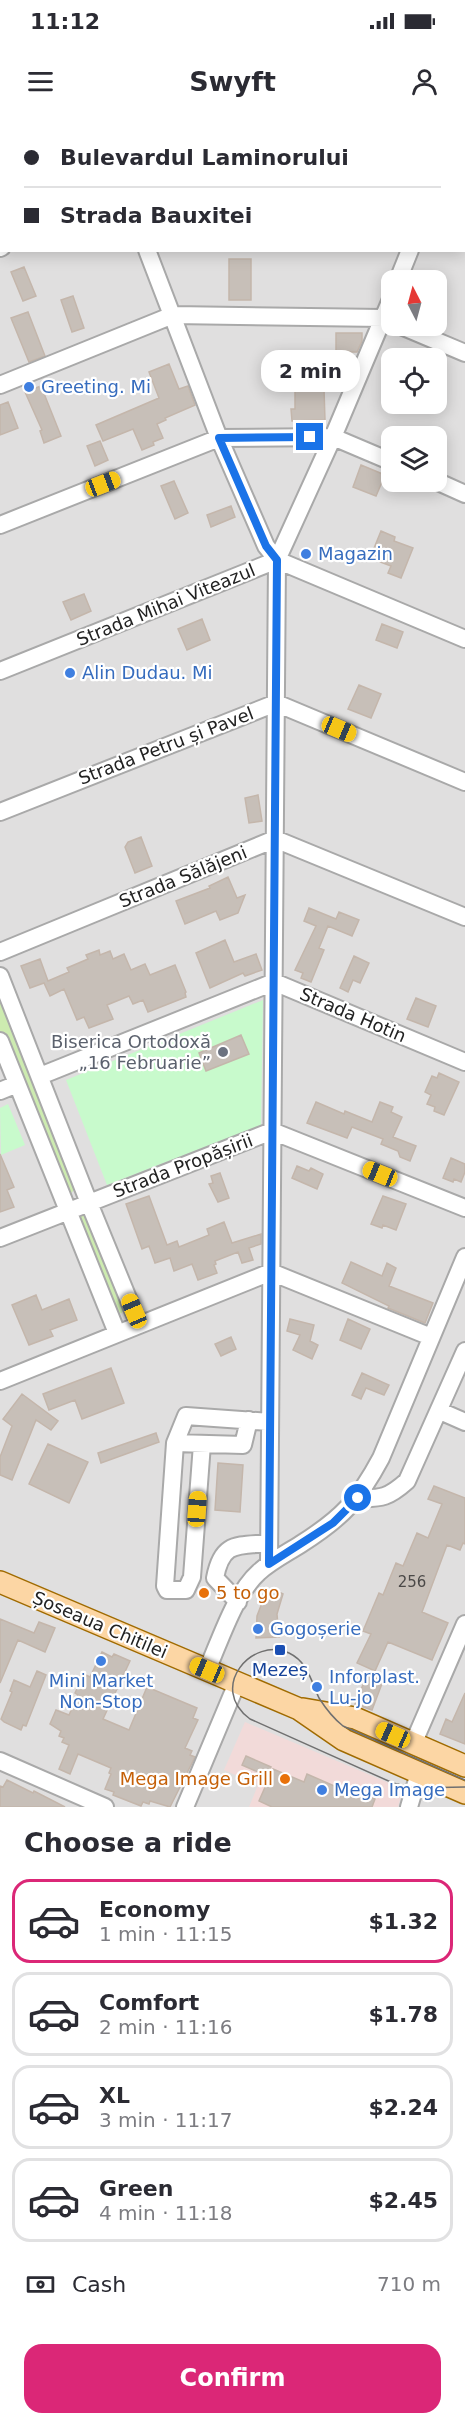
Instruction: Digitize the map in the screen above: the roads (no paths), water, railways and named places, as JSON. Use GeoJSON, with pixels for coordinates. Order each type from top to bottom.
{"type":"FeatureCollection","features":[{"type":"Feature","properties":{"kind":"main road","name":"Șoseaua Chitilei"},"geometry":{"type":"LineString","coordinates":[[0,1582],[299,1709],[344,1740],[465,1793]]}},
{"type":"Feature","properties":{"kind":"main road","name":"Șoseaua Chitilei"},"geometry":{"type":"LineString","coordinates":[[299,1709],[355,1718],[465,1766]]}},
{"type":"Feature","properties":{"kind":"street"},"geometry":{"type":"LineString","coordinates":[[148,252],[219,438],[266,546],[277,560]]}},
{"type":"Feature","properties":{"kind":"street"},"geometry":{"type":"LineString","coordinates":[[402,270],[409,252]]}},
{"type":"Feature","properties":{"kind":"street"},"geometry":{"type":"LineString","coordinates":[[0,385],[173,315],[381,320]]}},
{"type":"Feature","properties":{"kind":"street"},"geometry":{"type":"LineString","coordinates":[[269,1564],[277,560],[381,333]]}},
{"type":"Feature","properties":{"kind":"street"},"geometry":{"type":"LineString","coordinates":[[425,336],[465,353]]}},
{"type":"Feature","properties":{"kind":"street"},"geometry":{"type":"LineString","coordinates":[[0,525],[219,438],[333,437],[381,457]]}},
{"type":"Feature","properties":{"kind":"street"},"geometry":{"type":"LineString","coordinates":[[447,487],[465,494]]}},
{"type":"Feature","properties":{"kind":"street","name":"Strada Mihai Viteazul"},"geometry":{"type":"LineString","coordinates":[[0,671],[277,560],[465,639]]}},
{"type":"Feature","properties":{"kind":"street","name":"Strada Petru și Pavel"},"geometry":{"type":"LineString","coordinates":[[0,812],[276,703],[465,782]]}},
{"type":"Feature","properties":{"kind":"street"},"geometry":{"type":"LineString","coordinates":[[275,839],[465,917]]}},
{"type":"Feature","properties":{"kind":"street","name":"Strada Sălăjeni"},"geometry":{"type":"LineString","coordinates":[[0,952],[275,839]]}},
{"type":"Feature","properties":{"kind":"street"},"geometry":{"type":"LineString","coordinates":[[0,976],[139,1325]]}},
{"type":"Feature","properties":{"kind":"street"},"geometry":{"type":"LineString","coordinates":[[40,1076],[274,982]]}},
{"type":"Feature","properties":{"kind":"street","name":"Strada Hotin"},"geometry":{"type":"LineString","coordinates":[[274,982],[465,1062]]}},
{"type":"Feature","properties":{"kind":"street"},"geometry":{"type":"LineString","coordinates":[[0,1041],[117,1333]]}},
{"type":"Feature","properties":{"kind":"street"},"geometry":{"type":"LineString","coordinates":[[0,1091],[17,1084]]}},
{"type":"Feature","properties":{"kind":"street","name":"Strada Propășirii"},"geometry":{"type":"LineString","coordinates":[[0,1238],[273,1131],[465,1209]]}},
{"type":"Feature","properties":{"kind":"street"},"geometry":{"type":"LineString","coordinates":[[207,1670],[238,1602],[252,1580],[269,1564],[333,1523],[358,1498],[381,1458],[465,1257]]}},
{"type":"Feature","properties":{"kind":"street"},"geometry":{"type":"LineString","coordinates":[[0,1381],[271,1272],[431,1337]]}},
{"type":"Feature","properties":{"kind":"street"},"geometry":{"type":"LineString","coordinates":[[358,1498],[377,1499],[393,1494],[407,1481],[465,1351]]}},
{"type":"Feature","properties":{"kind":"street"},"geometry":{"type":"LineString","coordinates":[[440,1411],[465,1422]]}},
{"type":"Feature","properties":{"kind":"street"},"geometry":{"type":"LineString","coordinates":[[202,1444],[192,1577],[186,1590],[167,1590],[165,1586],[175,1443],[186,1416],[270,1422]]}},
{"type":"Feature","properties":{"kind":"street"},"geometry":{"type":"LineString","coordinates":[[175,1443],[243,1445],[249,1420]]}},
{"type":"Feature","properties":{"kind":"street"},"geometry":{"type":"LineString","coordinates":[[215,1578],[221,1556],[225,1551],[236,1546],[269,1544]]}},
{"type":"Feature","properties":{"kind":"street"},"geometry":{"type":"LineString","coordinates":[[194,1552],[221,1556]]}},
{"type":"Feature","properties":{"kind":"street"},"geometry":{"type":"LineString","coordinates":[[192,1577],[215,1578],[238,1602]]}},
{"type":"Feature","properties":{"kind":"street"},"geometry":{"type":"LineString","coordinates":[[413,1744],[465,1624]]}},
{"type":"Feature","properties":{"kind":"street"},"geometry":{"type":"LineString","coordinates":[[185,1807],[237,1683]]}},
{"type":"Feature","properties":{"kind":"street"},"geometry":{"type":"LineString","coordinates":[[0,1761],[84,1803],[105,1807]]}},
{"type":"Feature","properties":{"kind":"street"},"geometry":{"type":"LineString","coordinates":[[409,1807],[419,1773]]}},
{"type":"Feature","properties":{"kind":"tram line"},"geometry":{"type":"LineString","coordinates":[[465,1780],[343,1726],[319,1698],[301,1661],[289,1653],[275,1650],[262,1652],[250,1658],[240,1668],[234,1680],[233,1693],[238,1706],[250,1719],[393,1783],[414,1788],[465,1787]]}},
{"type":"Feature","properties":{"kind":"place","name":"Greeting. Mi"},"geometry":{"type":"Point","coordinates":[29,387]}},
{"type":"Feature","properties":{"kind":"place","name":"Magazin"},"geometry":{"type":"Point","coordinates":[306,554]}},
{"type":"Feature","properties":{"kind":"place","name":"Alin Dudau. Mi"},"geometry":{"type":"Point","coordinates":[70,673]}},
{"type":"Feature","properties":{"kind":"place","name":"Biserica Ortodoxă „16 Februarie”"},"geometry":{"type":"Point","coordinates":[223,1052]}},
{"type":"Feature","properties":{"kind":"place","name":"5 to go"},"geometry":{"type":"Point","coordinates":[204,1593]}},
{"type":"Feature","properties":{"kind":"place","name":"Gogoșerie"},"geometry":{"type":"Point","coordinates":[258,1629]}},
{"type":"Feature","properties":{"kind":"place","name":"Mezeș"},"geometry":{"type":"Point","coordinates":[280,1650]}},
{"type":"Feature","properties":{"kind":"place","name":"Mini Market Non-Stop"},"geometry":{"type":"Point","coordinates":[101,1661]}},
{"type":"Feature","properties":{"kind":"place","name":"Inforplast. Lu-jo"},"geometry":{"type":"Point","coordinates":[317,1687]}},
{"type":"Feature","properties":{"kind":"place","name":"Mega Image Grill"},"geometry":{"type":"Point","coordinates":[285,1779]}},
{"type":"Feature","properties":{"kind":"place","name":"Mega Image"},"geometry":{"type":"Point","coordinates":[322,1790]}}]}
